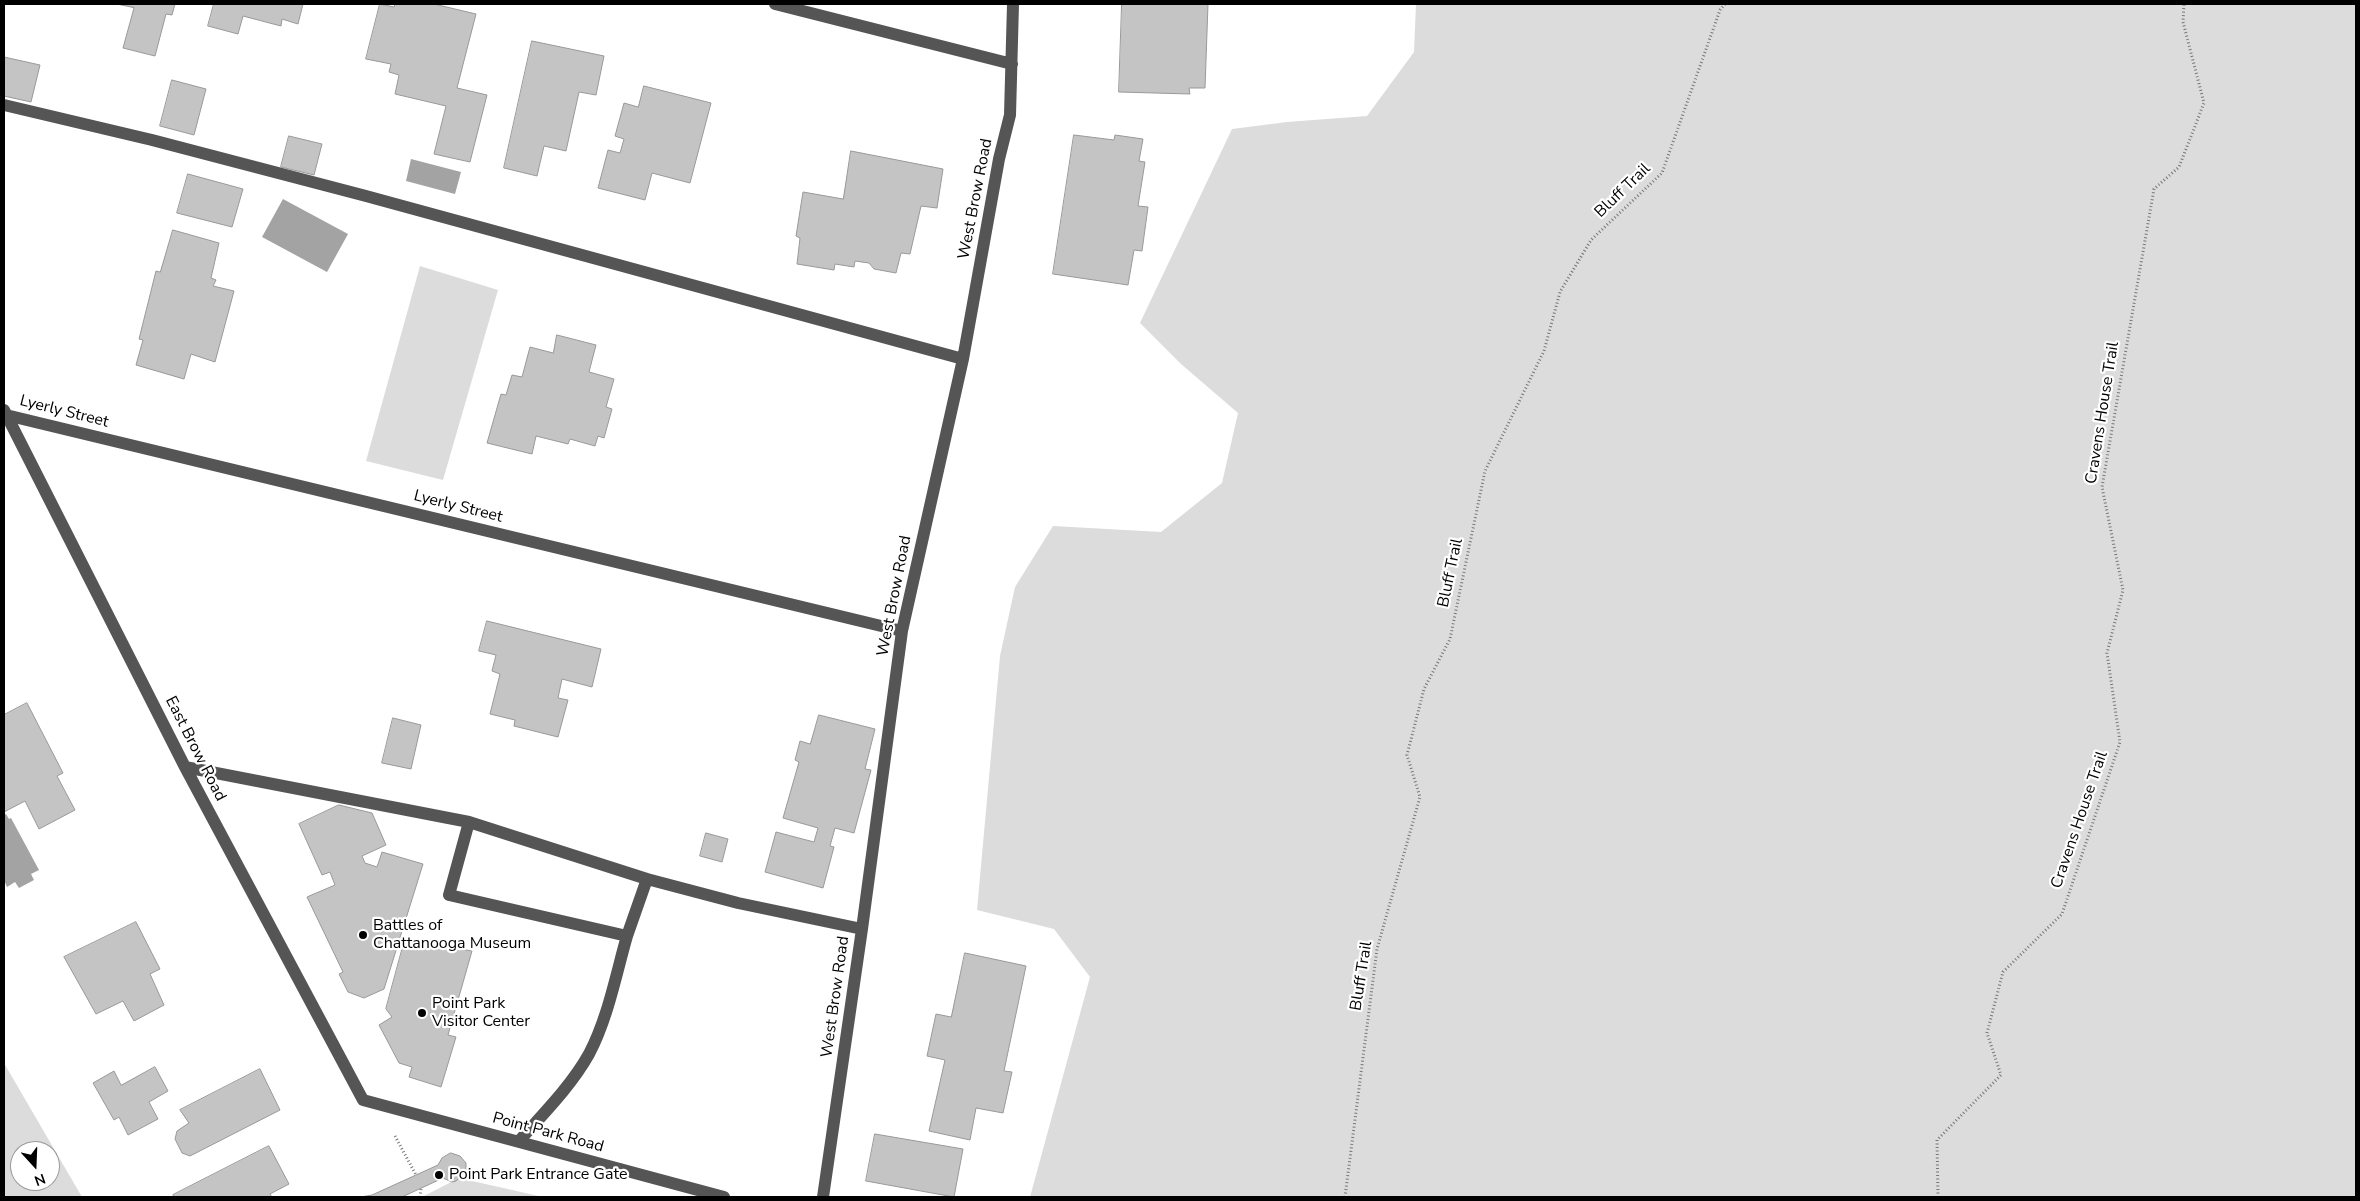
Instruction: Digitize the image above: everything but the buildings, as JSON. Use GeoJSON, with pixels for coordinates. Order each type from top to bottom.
{"type":"FeatureCollection","features":[{"type":"Feature","properties":{"kind":"street"},"geometry":{"type":"LineString","coordinates":[[775,4],[1012,64]]}},
{"type":"Feature","properties":{"kind":"street","name":"West Brow Road"},"geometry":{"type":"LineString","coordinates":[[823,1197],[862,929],[902,631],[963,359],[999,159],[1010,115],[1014,4]]}},
{"type":"Feature","properties":{"kind":"street"},"geometry":{"type":"LineString","coordinates":[[4,105],[152,140],[366,196],[963,359]]}},
{"type":"Feature","properties":{"kind":"street","name":"Lyerly Street"},"geometry":{"type":"LineString","coordinates":[[5,413],[902,631]]}},
{"type":"Feature","properties":{"kind":"street","name":"East Brow Road"},"geometry":{"type":"LineString","coordinates":[[5,413],[185,767],[362,1100]]}},
{"type":"Feature","properties":{"kind":"street"},"geometry":{"type":"LineString","coordinates":[[185,767],[469,822],[647,879],[738,903],[862,929]]}},
{"type":"Feature","properties":{"kind":"street"},"geometry":{"type":"LineString","coordinates":[[469,822],[449,895],[627,936]]}},
{"type":"Feature","properties":{"kind":"street"},"geometry":{"type":"LineString","coordinates":[[519,1141],[565,1089],[589,1053],[605,1014],[627,936],[647,879]]}},
{"type":"Feature","properties":{"kind":"street","name":"Point Park Road"},"geometry":{"type":"LineString","coordinates":[[362,1100],[724,1197]]}},
{"type":"Feature","properties":{"kind":"path","name":"Bluff Trail"},"geometry":{"type":"LineString","coordinates":[[1345,1197],[1377,949],[1420,798],[1407,755],[1424,689],[1450,639],[1485,471],[1544,351],[1560,292],[1591,240],[1662,173],[1720,10],[1725,4]]}},
{"type":"Feature","properties":{"kind":"path","name":"Cravens House Trail"},"geometry":{"type":"LineString","coordinates":[[1938,1197],[1937,1140],[2001,1075],[1986,1033],[2003,972],[2062,914],[2120,742],[2107,653],[2123,590],[2102,487],[2154,189],[2179,167],[2204,102],[2183,22],[2184,4]]}},
{"type":"Feature","properties":{"kind":"path"},"geometry":{"type":"LineString","coordinates":[[420,1197],[421,1188]]}},
{"type":"Feature","properties":{"kind":"shaded area"},"geometry":{"type":"Polygon","coordinates":[[[1416,4],[2356,4],[2356,1197],[1030,1197],[1090,977],[1054,929],[977,910],[1000,656],[1015,587],[1053,526],[1161,532],[1222,483],[1238,413],[1181,364],[1140,323],[1232,129],[1287,122],[1367,116],[1414,52],[1416,4]]]}},
{"type":"Feature","properties":{"kind":"shaded area"},"geometry":{"type":"Polygon","coordinates":[[[411,159],[461,172],[455,194],[406,181],[411,159]]]}},
{"type":"Feature","properties":{"kind":"shaded area"},"geometry":{"type":"Polygon","coordinates":[[[283,199],[348,234],[327,272],[262,237],[283,199]]]}},
{"type":"Feature","properties":{"kind":"shaded area"},"geometry":{"type":"Polygon","coordinates":[[[420,266],[498,290],[443,480],[366,461],[420,266]]]}},
{"type":"Feature","properties":{"kind":"shaded area"},"geometry":{"type":"Polygon","coordinates":[[[6,814],[9,819],[11,818],[39,870],[31,874],[34,880],[19,888],[15,882],[7,887],[4,880],[4,815],[6,814]]]}},
{"type":"Feature","properties":{"kind":"shaded area"},"geometry":{"type":"Polygon","coordinates":[[[4,1063],[49,1141],[10,1141],[10,1191],[60,1191],[60,1159],[82,1197],[4,1197],[4,1063]]]}},
{"type":"Feature","properties":{"kind":"shaded area"},"geometry":{"type":"Polygon","coordinates":[[[459,1178],[543,1197],[422,1197],[459,1178]]]}},
{"type":"Feature","properties":{"kind":"place","name":"Battles of Chattanooga Museum"},"geometry":{"type":"Point","coordinates":[363,935]}},
{"type":"Feature","properties":{"kind":"place","name":"Point Park Visitor Center"},"geometry":{"type":"Point","coordinates":[422,1013]}},
{"type":"Feature","properties":{"kind":"place","name":"Point Park Entrance Gate"},"geometry":{"type":"Point","coordinates":[439,1175]}}]}
